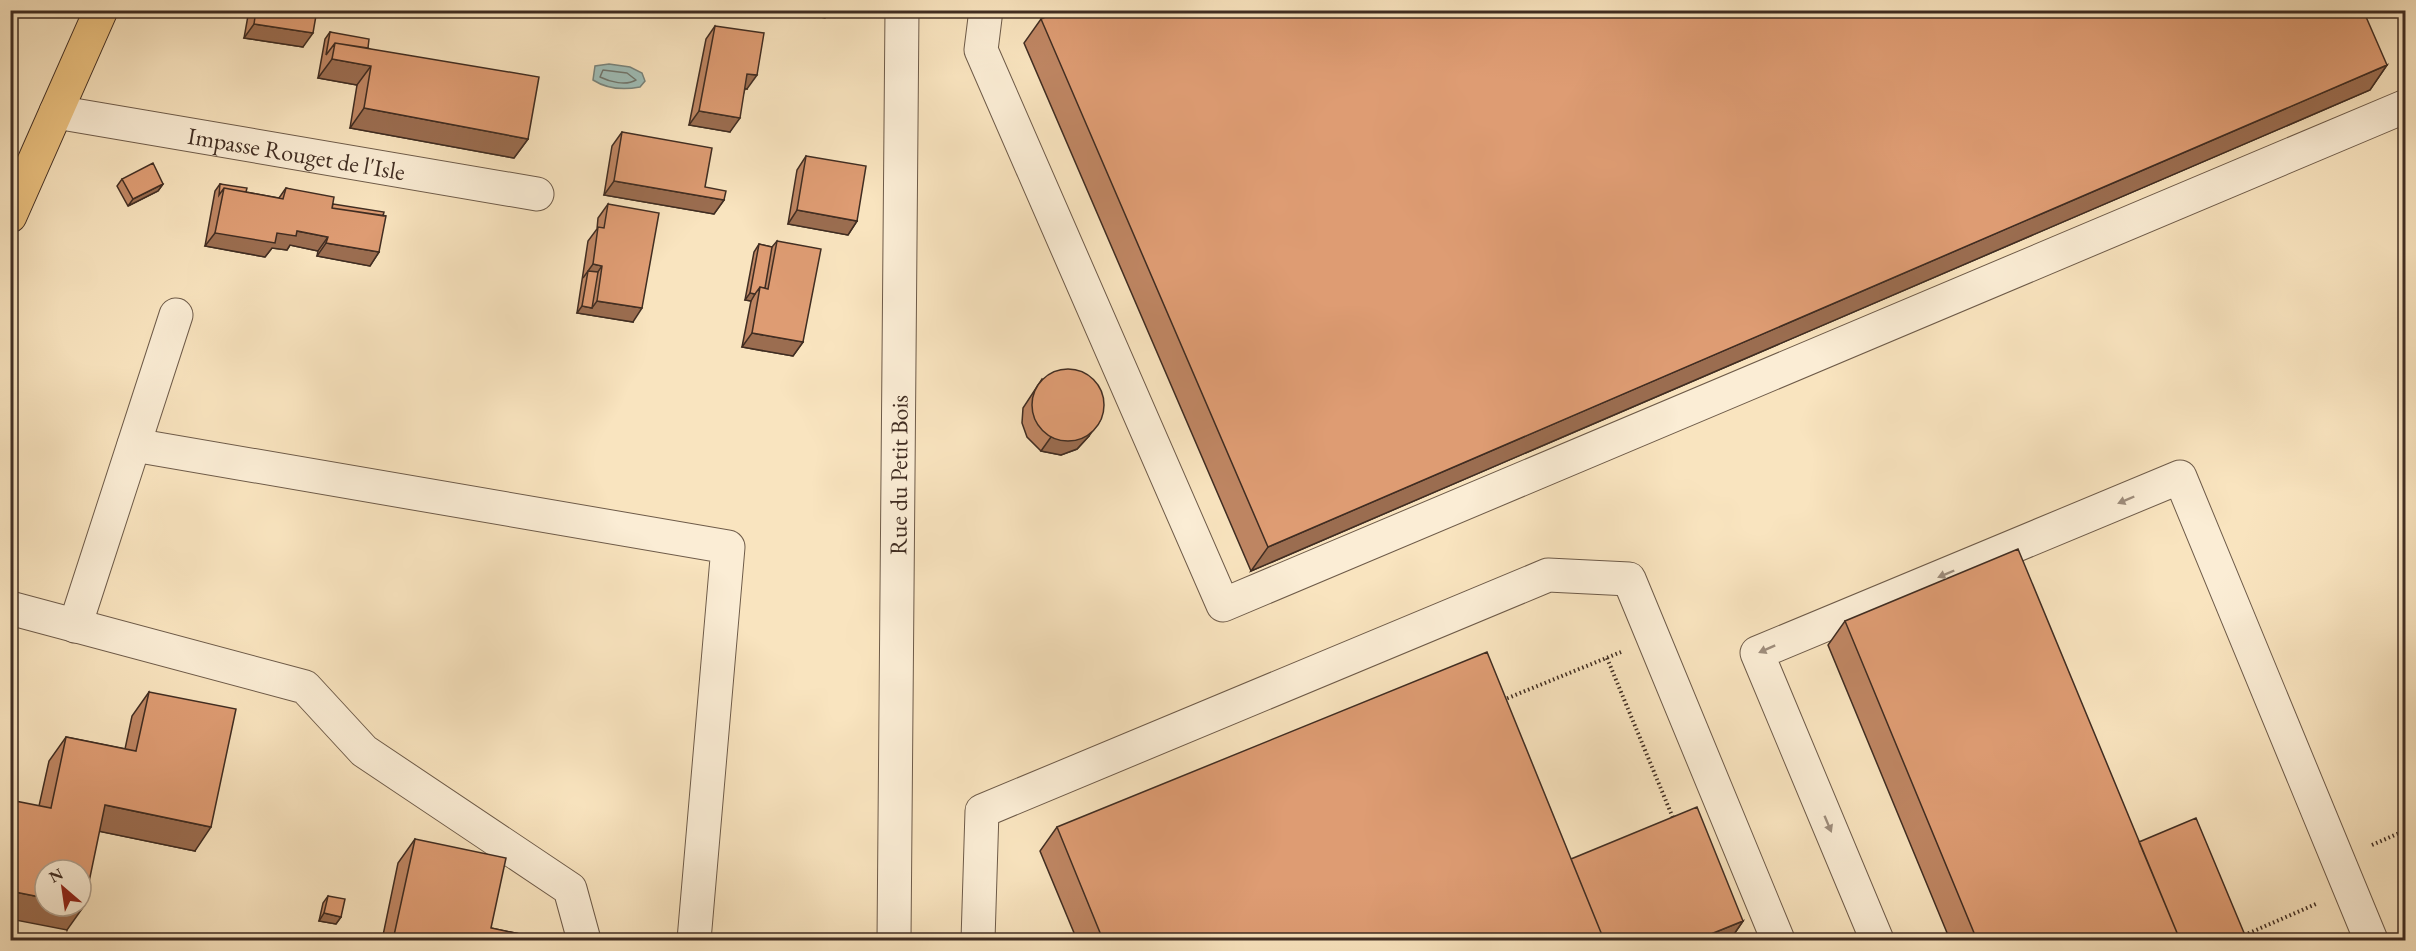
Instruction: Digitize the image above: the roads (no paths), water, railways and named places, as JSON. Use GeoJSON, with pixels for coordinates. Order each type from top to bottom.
{"type":"FeatureCollection","features":[{"type":"Feature","properties":{"kind":"main road"},"geometry":{"type":"LineString","coordinates":[[10,216],[101,10]]}},
{"type":"Feature","properties":{"kind":"street","name":"Rue du Petit Bois"},"geometry":{"type":"LineString","coordinates":[[894,940],[902,10]]}},
{"type":"Feature","properties":{"kind":"street"},"geometry":{"type":"LineString","coordinates":[[986,10],[981,50],[1222,605],[2406,106]]}},
{"type":"Feature","properties":{"kind":"street","name":"Impasse Rouget de l'Isle"},"geometry":{"type":"LineString","coordinates":[[56,112],[537,194]]}},
{"type":"Feature","properties":{"kind":"street"},"geometry":{"type":"LineString","coordinates":[[75,626],[177,315]]}},
{"type":"Feature","properties":{"kind":"street"},"geometry":{"type":"LineString","coordinates":[[134,445],[728,547],[694,940]]}},
{"type":"Feature","properties":{"kind":"street"},"geometry":{"type":"LineString","coordinates":[[1876,940],[1757,653],[2180,477],[2371,940]]}},
{"type":"Feature","properties":{"kind":"street"},"geometry":{"type":"LineString","coordinates":[[978,940],[982,811],[1548,575],[1629,579],[1778,940]]}},
{"type":"Feature","properties":{"kind":"street"},"geometry":{"type":"LineString","coordinates":[[10,609],[305,687],[364,751],[570,889],[584,940]]}},
{"type":"Feature","properties":{"kind":"water"},"geometry":{"type":"Polygon","coordinates":[[[609,64],[630,67],[642,73],[645,81],[640,87],[622,88],[610,87],[593,80],[595,66],[609,64]]]}}]}
